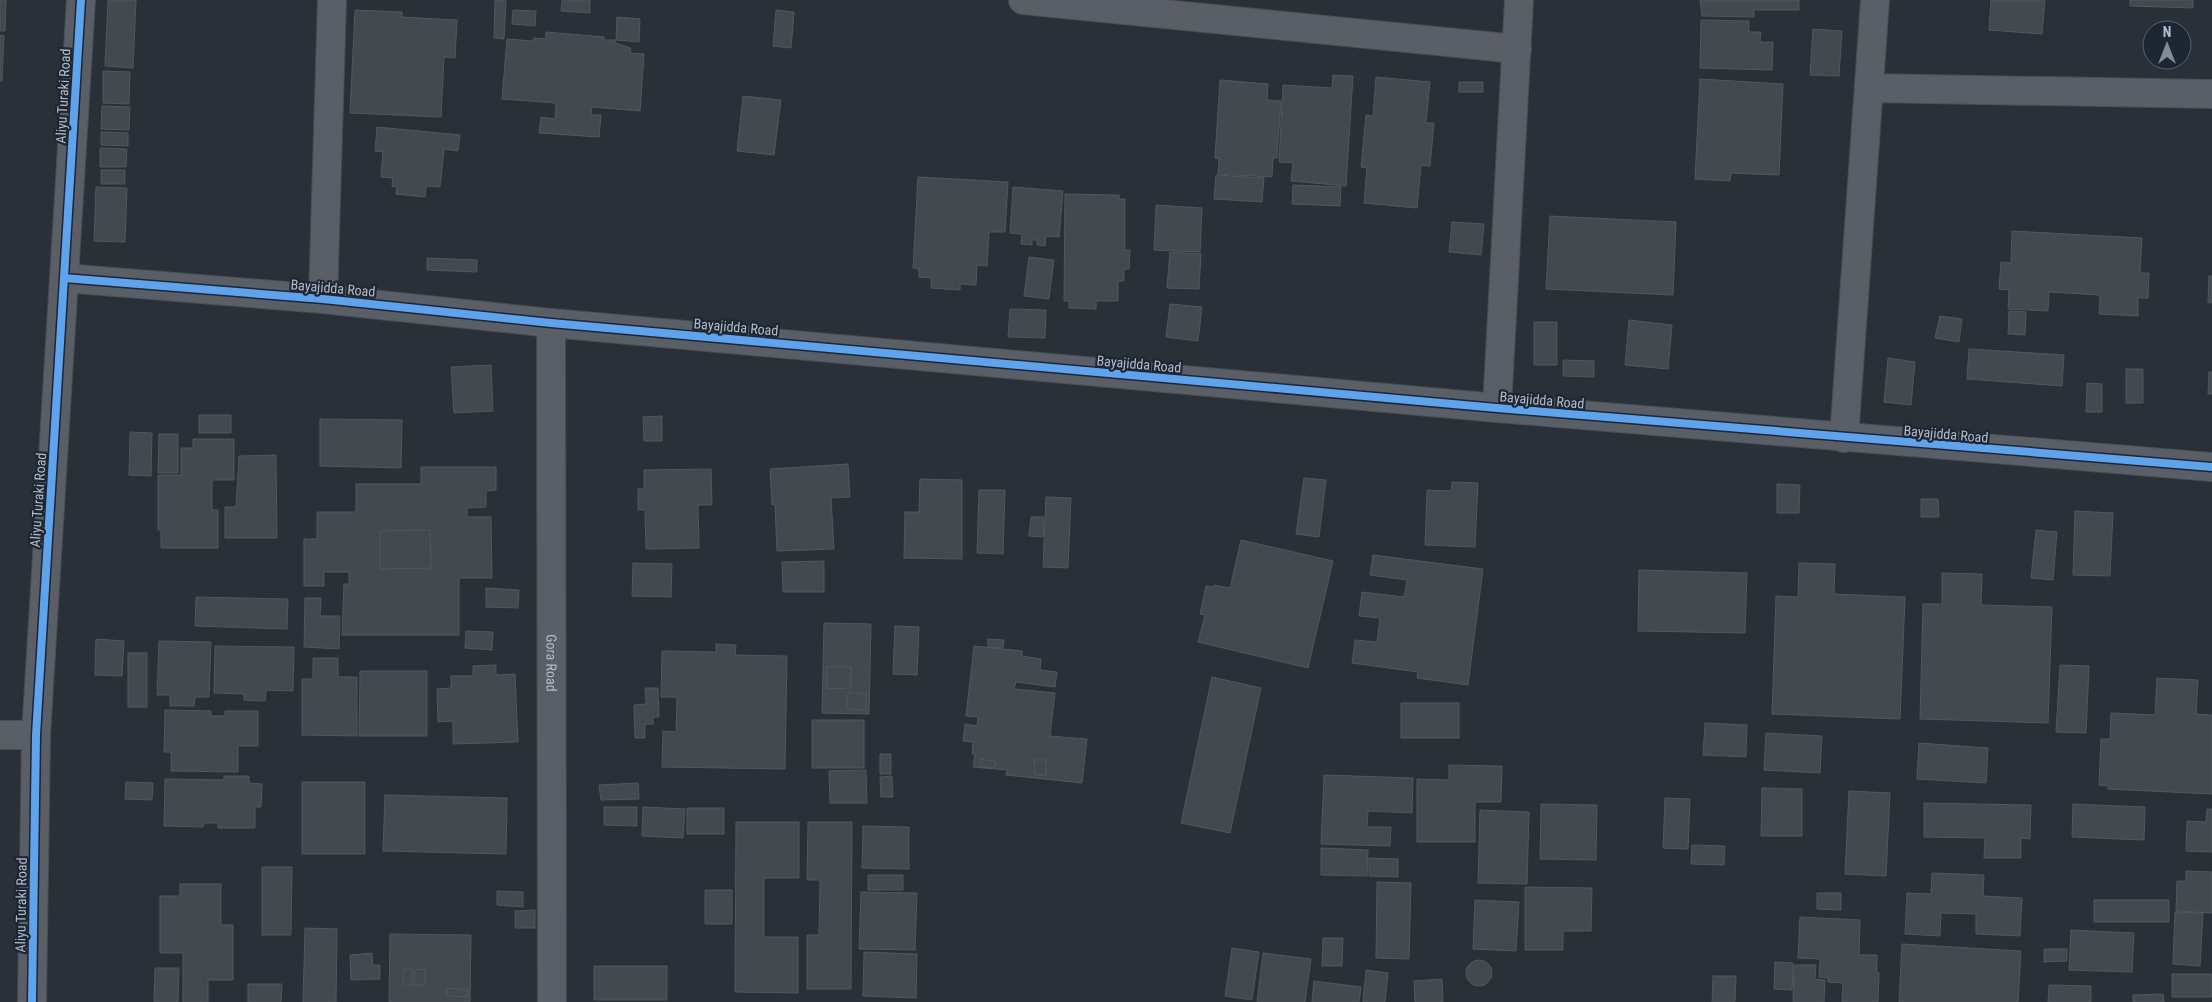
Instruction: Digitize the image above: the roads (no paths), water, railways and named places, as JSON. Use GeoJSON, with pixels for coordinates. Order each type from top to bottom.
{"type":"FeatureCollection","features":[{"type":"Feature","properties":{"kind":"street","name":"Aliyu Turaki Road"},"geometry":{"type":"LineString","coordinates":[[32,1002],[36,734],[81,0]]}},
{"type":"Feature","properties":{"kind":"street"},"geometry":{"type":"LineString","coordinates":[[323,299],[332,0]]}},
{"type":"Feature","properties":{"kind":"street"},"geometry":{"type":"LineString","coordinates":[[1023,0],[1517,49]]}},
{"type":"Feature","properties":{"kind":"street"},"geometry":{"type":"LineString","coordinates":[[1497,408],[1519,0]]}},
{"type":"Feature","properties":{"kind":"street"},"geometry":{"type":"LineString","coordinates":[[1844,438],[1875,0]]}},
{"type":"Feature","properties":{"kind":"street"},"geometry":{"type":"LineString","coordinates":[[1868,88],[2212,94]]}},
{"type":"Feature","properties":{"kind":"street","name":"Bayajidda Road"},"geometry":{"type":"LineString","coordinates":[[64,278],[323,299],[552,323],[1497,408],[2212,467]]}},
{"type":"Feature","properties":{"kind":"street","name":"Gora Road"},"geometry":{"type":"LineString","coordinates":[[552,323],[552,1002]]}},
{"type":"Feature","properties":{"kind":"street"},"geometry":{"type":"LineString","coordinates":[[0,734],[36,734]]}}]}
